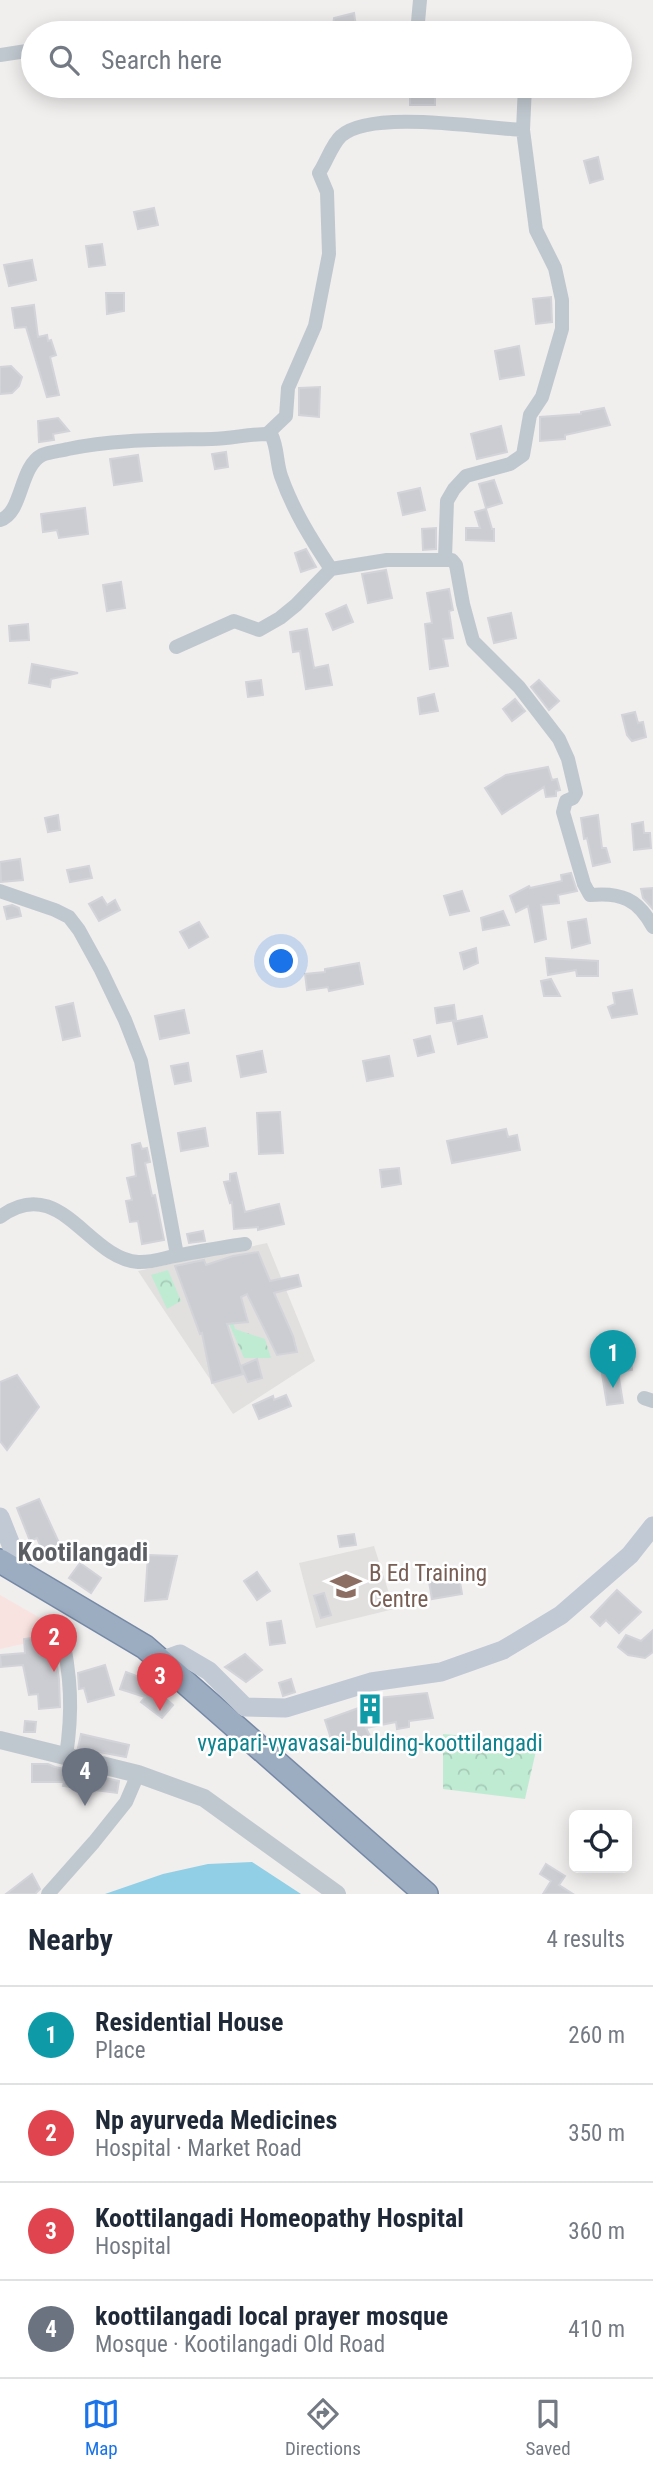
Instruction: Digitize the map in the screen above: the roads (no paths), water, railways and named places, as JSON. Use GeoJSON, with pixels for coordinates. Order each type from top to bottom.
{"type":"FeatureCollection","features":[{"type":"Feature","properties":{"kind":"highway"},"geometry":{"type":"LineString","coordinates":[[14,1566],[145,1647],[426,1894]]}},
{"type":"Feature","properties":{"kind":"main road"},"geometry":{"type":"LineString","coordinates":[[0,1517],[14,1566]]}},
{"type":"Feature","properties":{"kind":"main road"},"geometry":{"type":"LineString","coordinates":[[161,1661],[180,1654],[209,1671],[245,1707],[286,1708],[371,1682],[441,1672],[502,1650],[561,1615],[630,1555],[653,1526]]}},
{"type":"Feature","properties":{"kind":"street"},"geometry":{"type":"LineString","coordinates":[[418,21],[420,0]]}},
{"type":"Feature","properties":{"kind":"street"},"geometry":{"type":"LineString","coordinates":[[0,55],[21,52]]}},
{"type":"Feature","properties":{"kind":"street"},"geometry":{"type":"LineString","coordinates":[[445,558],[447,501],[466,476],[510,464],[523,455],[530,415],[542,397],[562,329],[562,300],[555,268],[537,230],[523,130],[524,98]]}},
{"type":"Feature","properties":{"kind":"street"},"geometry":{"type":"LineString","coordinates":[[267,433],[286,416],[288,388],[315,326],[329,254],[327,192],[319,173],[341,136],[365,125],[394,121],[523,130]]}},
{"type":"Feature","properties":{"kind":"street"},"geometry":{"type":"LineString","coordinates":[[0,520],[7,518],[13,509],[28,472],[41,456],[101,443],[216,439],[267,433],[271,434],[277,445],[280,472],[293,508],[331,569]]}},
{"type":"Feature","properties":{"kind":"street"},"geometry":{"type":"LineString","coordinates":[[176,647],[234,621],[259,630],[280,618],[331,569],[387,560],[452,560],[456,565],[473,641],[519,687],[559,739],[568,759],[576,793],[566,801],[563,812],[584,884],[590,895],[611,893],[629,899],[645,912],[653,927]]}},
{"type":"Feature","properties":{"kind":"street"},"geometry":{"type":"LineString","coordinates":[[0,891],[69,917],[79,930],[113,995],[141,1061],[177,1255]]}},
{"type":"Feature","properties":{"kind":"street"},"geometry":{"type":"LineString","coordinates":[[0,1217],[15,1207],[43,1206],[72,1219],[105,1249],[136,1262],[245,1244]]}},
{"type":"Feature","properties":{"kind":"street"},"geometry":{"type":"LineString","coordinates":[[61,1630],[71,1684],[71,1717],[66,1756]]}},
{"type":"Feature","properties":{"kind":"street"},"geometry":{"type":"LineString","coordinates":[[0,1740],[138,1774],[204,1798],[337,1894]]}},
{"type":"Feature","properties":{"kind":"street"},"geometry":{"type":"LineString","coordinates":[[48,1894],[126,1802],[138,1774]]}},
{"type":"Feature","properties":{"kind":"water"},"geometry":{"type":"Polygon","coordinates":[[[252,1862],[301,1894],[105,1894],[163,1874],[208,1864],[252,1862]]]}},
{"type":"Feature","properties":{"kind":"place","name":"Residential House"},"geometry":{"type":"Point","coordinates":[613,1388]}},
{"type":"Feature","properties":{"kind":"place","name":"B Ed Training Centre"},"geometry":{"type":"Point","coordinates":[346,1586]}},
{"type":"Feature","properties":{"kind":"place","name":"Np ayurveda Medicines"},"geometry":{"type":"Point","coordinates":[54,1672]}},
{"type":"Feature","properties":{"kind":"place","name":"vyapari-vyavasai-bulding-koottilangadi"},"geometry":{"type":"Point","coordinates":[370,1709]}},
{"type":"Feature","properties":{"kind":"place","name":"Koottilangadi Homeopathy Hospital"},"geometry":{"type":"Point","coordinates":[160,1711]}},
{"type":"Feature","properties":{"kind":"place","name":"koottilangadi local prayer mosque"},"geometry":{"type":"Point","coordinates":[85,1806]}},
{"type":"Feature","properties":{"kind":"district","name":"Kootilangadi"},"geometry":{"type":"Point","coordinates":[83,1552]}}]}
